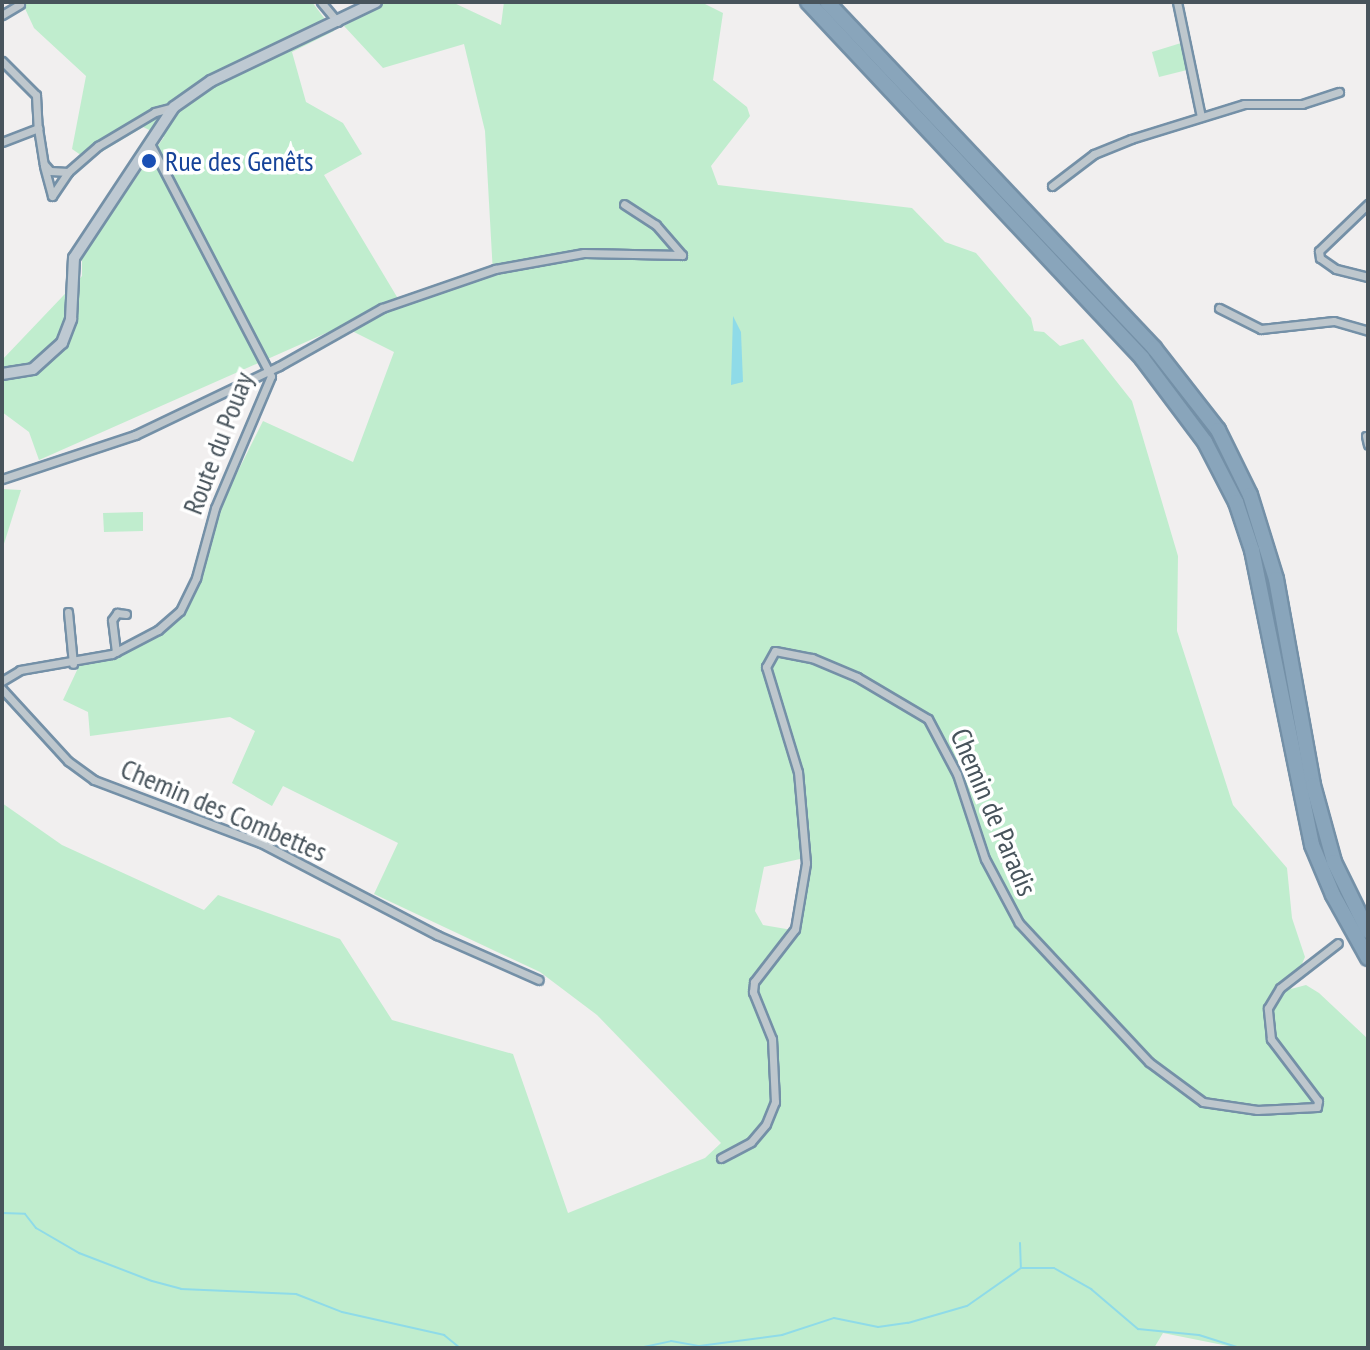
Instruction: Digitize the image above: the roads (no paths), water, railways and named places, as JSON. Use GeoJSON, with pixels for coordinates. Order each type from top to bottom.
{"type":"FeatureCollection","features":[{"type":"Feature","properties":{"kind":"highway"},"geometry":{"type":"LineString","coordinates":[[808,2],[1142,358],[1205,442],[1236,502],[1255,562],[1296,786],[1312,845],[1333,895],[1368,958]]}},
{"type":"Feature","properties":{"kind":"highway"},"geometry":{"type":"LineString","coordinates":[[827,2],[1154,348],[1218,430],[1250,495],[1276,579],[1313,785],[1334,862],[1368,931]]}},
{"type":"Feature","properties":{"kind":"main road"},"geometry":{"type":"LineString","coordinates":[[2,374],[33,369],[62,343],[71,319],[74,258],[174,107],[211,81],[376,2]]}},
{"type":"Feature","properties":{"kind":"street"},"geometry":{"type":"LineString","coordinates":[[321,2],[338,22]]}},
{"type":"Feature","properties":{"kind":"street"},"geometry":{"type":"LineString","coordinates":[[1177,2],[1201,117]]}},
{"type":"Feature","properties":{"kind":"street"},"geometry":{"type":"LineString","coordinates":[[2,15],[20,4]]}},
{"type":"Feature","properties":{"kind":"street"},"geometry":{"type":"LineString","coordinates":[[2,61],[36,95],[38,128],[52,196],[68,172],[110,139],[155,112],[174,107]]}},
{"type":"Feature","properties":{"kind":"street"},"geometry":{"type":"LineString","coordinates":[[1052,186],[1106,148],[1244,104],[1302,104],[1339,92]]}},
{"type":"Feature","properties":{"kind":"street"},"geometry":{"type":"LineString","coordinates":[[2,142],[38,128]]}},
{"type":"Feature","properties":{"kind":"street","name":"Route du Pouay"},"geometry":{"type":"LineString","coordinates":[[2,681],[20,670],[73,664],[116,652],[158,630],[187,600],[215,508],[244,450],[270,369],[150,144]]}},
{"type":"Feature","properties":{"kind":"street"},"geometry":{"type":"LineString","coordinates":[[44,164],[50,171],[68,172]]}},
{"type":"Feature","properties":{"kind":"street"},"geometry":{"type":"LineString","coordinates":[[2,479],[135,435],[270,369],[382,308],[505,266],[584,253],[682,255],[656,225],[624,204]]}},
{"type":"Feature","properties":{"kind":"street"},"geometry":{"type":"LineString","coordinates":[[1368,204],[1319,251],[1326,264],[1368,277]]}},
{"type":"Feature","properties":{"kind":"street"},"geometry":{"type":"LineString","coordinates":[[1219,308],[1261,329],[1334,321],[1368,331]]}},
{"type":"Feature","properties":{"kind":"street"},"geometry":{"type":"LineString","coordinates":[[1366,436],[1368,445]]}},
{"type":"Feature","properties":{"kind":"street"},"geometry":{"type":"LineString","coordinates":[[68,612],[73,664]]}},
{"type":"Feature","properties":{"kind":"street"},"geometry":{"type":"LineString","coordinates":[[116,652],[112,620],[117,613],[126,614]]}},
{"type":"Feature","properties":{"kind":"street","name":"Chemin de Paradis"},"geometry":{"type":"LineString","coordinates":[[721,1158],[751,1142],[766,1124],[775,1102],[772,1039],[753,992],[754,982],[795,929],[805,873],[805,819],[798,772],[766,667],[775,651],[812,658],[857,677],[928,719],[957,774],[985,859],[1012,913],[1149,1062],[1203,1102],[1257,1110],[1317,1107],[1318,1101],[1271,1039],[1268,1008],[1280,988],[1338,943]]}},
{"type":"Feature","properties":{"kind":"street","name":"Chemin des Combettes"},"geometry":{"type":"LineString","coordinates":[[2,689],[68,761],[94,780],[261,843],[437,935],[539,980]]}},
{"type":"Feature","properties":{"kind":"water"},"geometry":{"type":"Polygon","coordinates":[[[733,316],[741,332],[743,382],[731,385],[733,316]]]}},
{"type":"Feature","properties":{"kind":"waterway"},"geometry":{"type":"LineString","coordinates":[[2,1213],[25,1214],[36,1228],[79,1253],[152,1281],[181,1289],[296,1294],[342,1312],[444,1335],[460,1348]]}},
{"type":"Feature","properties":{"kind":"waterway"},"geometry":{"type":"LineString","coordinates":[[1020,1243],[1021,1268]]}},
{"type":"Feature","properties":{"kind":"waterway"},"geometry":{"type":"LineString","coordinates":[[639,1348],[671,1341],[699,1346],[782,1335],[834,1318],[878,1327],[908,1323],[967,1306],[1021,1268],[1054,1268],[1091,1289],[1138,1329],[1199,1335],[1240,1348]]}},
{"type":"Feature","properties":{"kind":"place","name":"Rue des Genêts"},"geometry":{"type":"Point","coordinates":[149,161]}}]}
